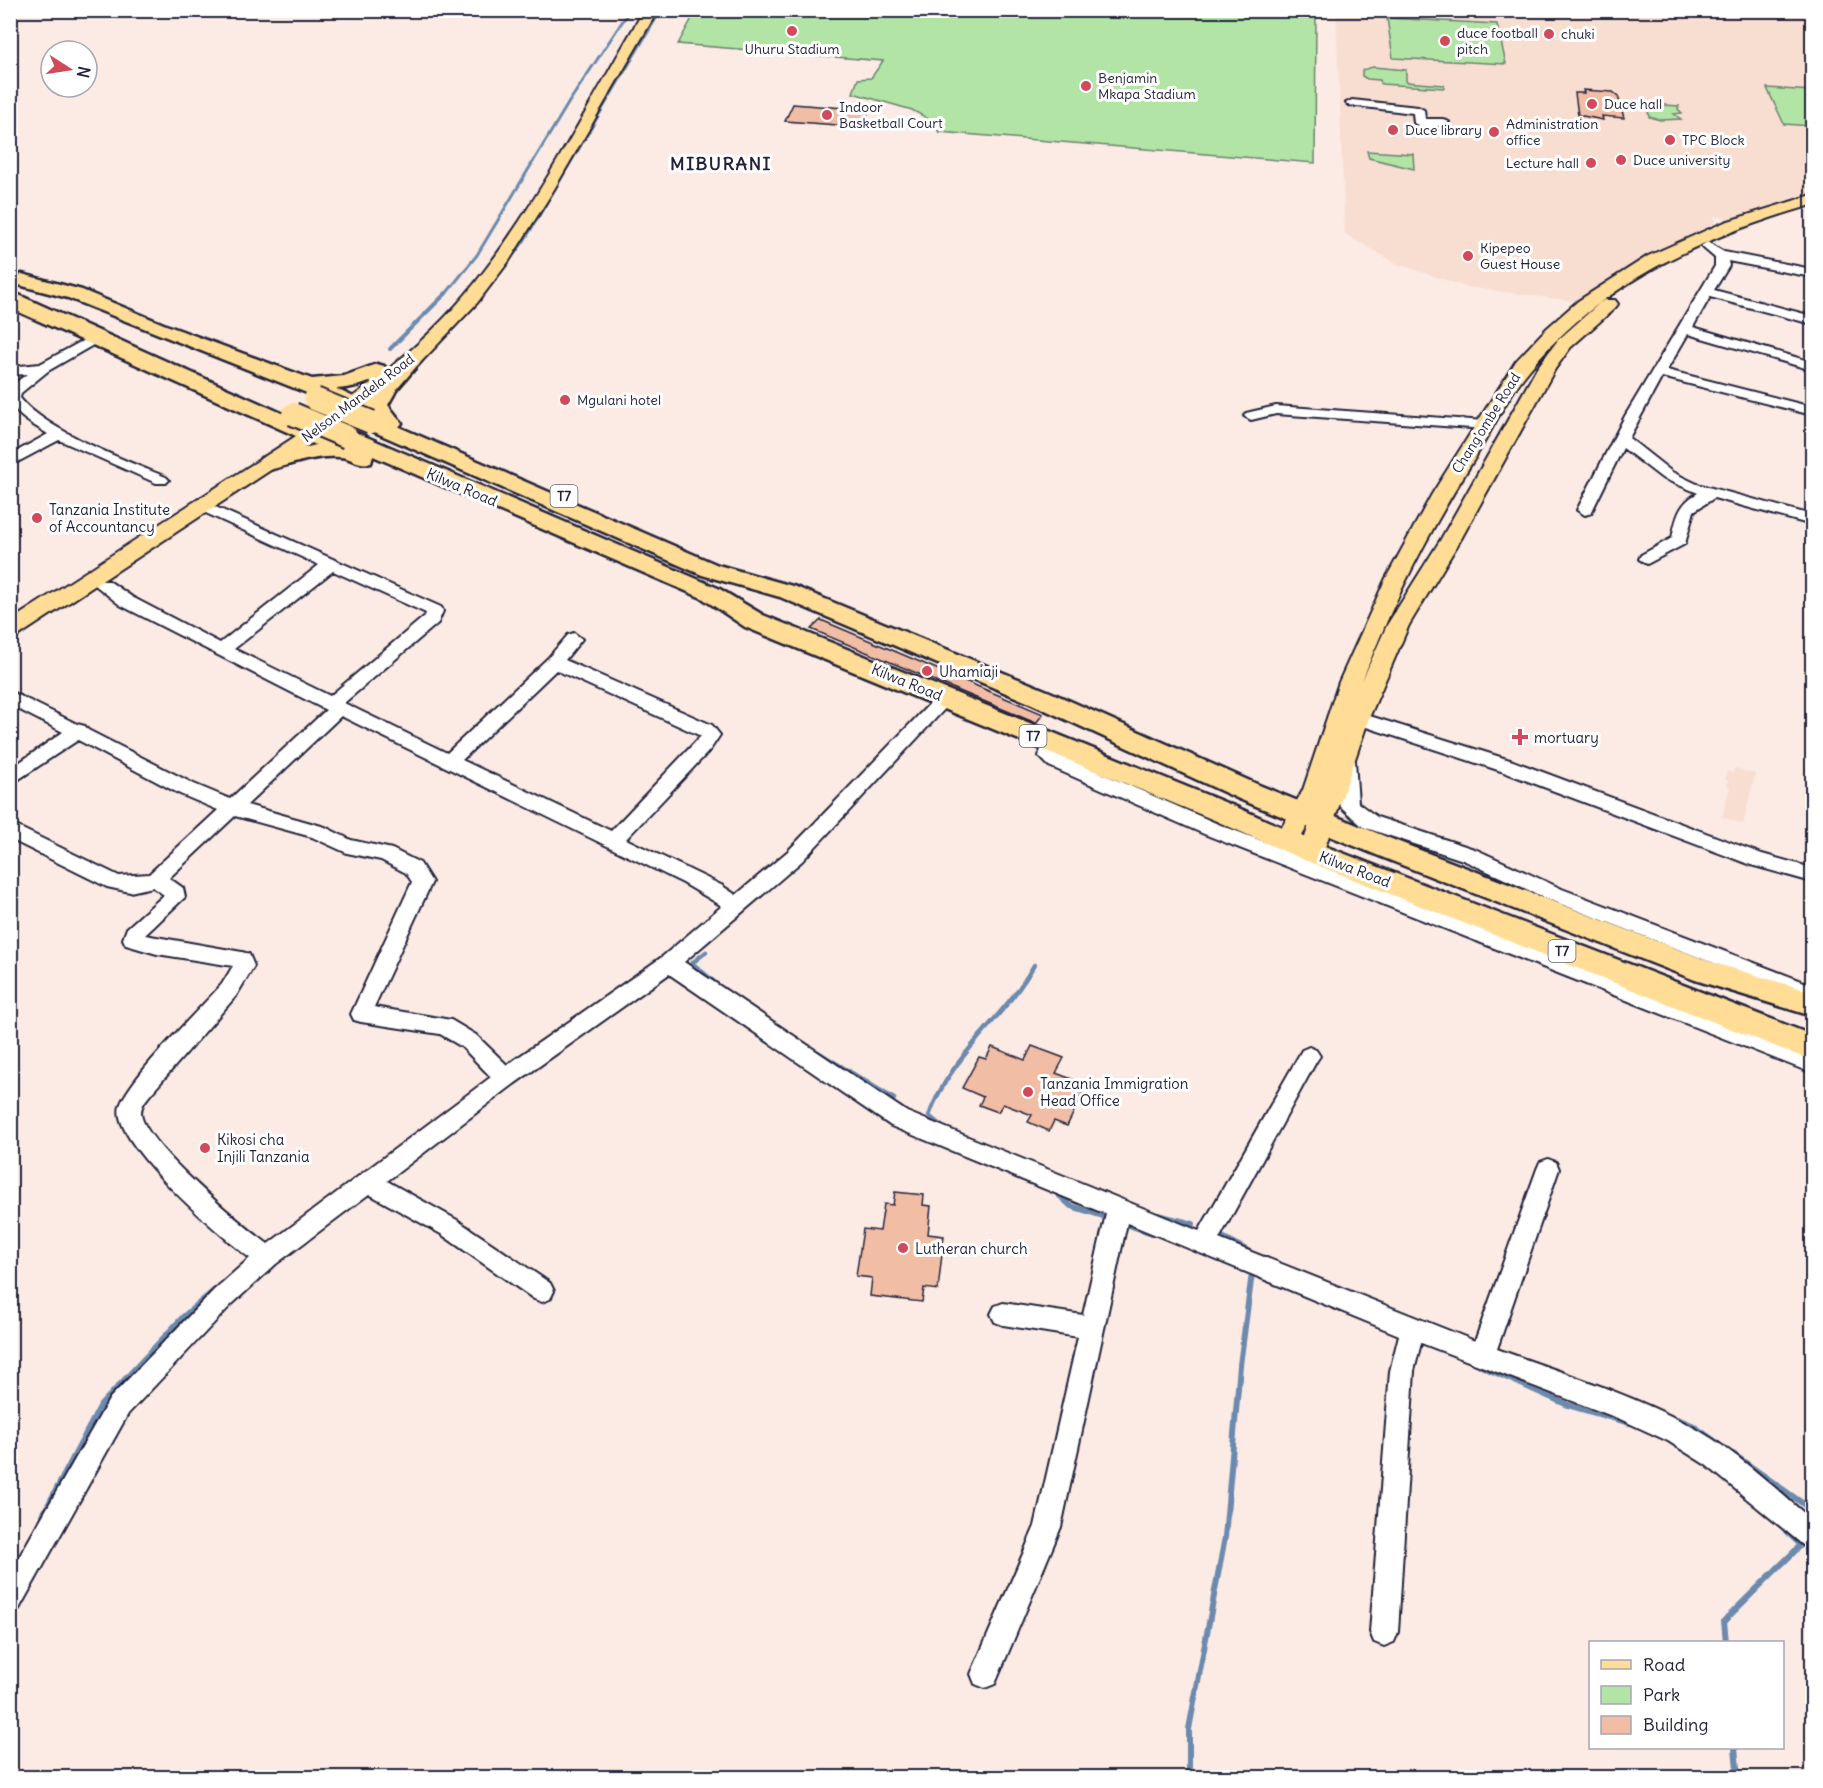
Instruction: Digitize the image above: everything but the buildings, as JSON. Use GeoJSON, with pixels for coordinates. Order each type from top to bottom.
{"type":"FeatureCollection","features":[{"type":"Feature","properties":{"kind":"highway","name":"T7"},"geometry":{"type":"LineString","coordinates":[[13,287],[16,303],[269,418],[301,426]]}},
{"type":"Feature","properties":{"kind":"highway","name":"T7"},"geometry":{"type":"LineString","coordinates":[[13,287],[301,426],[347,444]]}},
{"type":"Feature","properties":{"kind":"highway","name":"Kilwa Road"},"geometry":{"type":"LineString","coordinates":[[13,287],[313,392],[533,495],[711,570],[788,592],[1041,698],[1273,802],[1318,804],[1356,835],[1705,972],[1812,1004]]}},
{"type":"Feature","properties":{"kind":"highway"},"geometry":{"type":"LineString","coordinates":[[381,422],[377,405],[388,386],[412,360]]}},
{"type":"Feature","properties":{"kind":"highway"},"geometry":{"type":"LineString","coordinates":[[313,392],[348,382],[377,370]]}},
{"type":"Feature","properties":{"kind":"highway","name":"T7"},"geometry":{"type":"LineString","coordinates":[[313,392],[348,400],[381,422]]}},
{"type":"Feature","properties":{"kind":"highway"},"geometry":{"type":"LineString","coordinates":[[269,418],[260,462],[347,444]]}},
{"type":"Feature","properties":{"kind":"highway","name":"Kilwa Road"},"geometry":{"type":"LineString","coordinates":[[347,444],[754,621],[946,697],[1050,743],[1224,813],[1299,847],[1812,1048]]}},
{"type":"Feature","properties":{"kind":"main road","name":"Nelson Mandela Road"},"geometry":{"type":"LineString","coordinates":[[348,400],[377,370],[434,320],[483,262],[637,10]]}},
{"type":"Feature","properties":{"kind":"main road","name":"Nelson Mandela Road"},"geometry":{"type":"LineString","coordinates":[[10,631],[202,506],[260,462],[301,426],[412,360],[471,299],[500,261],[545,191],[651,10]]}},
{"type":"Feature","properties":{"kind":"main road","name":"Chang'ombe Road"},"geometry":{"type":"LineString","coordinates":[[1318,804],[1329,741],[1375,624],[1440,497],[1485,425],[1498,399],[1525,363],[1561,322],[1595,295],[1667,251],[1761,214],[1812,200]]}},
{"type":"Feature","properties":{"kind":"main road","name":"Chang'ombe Road"},"geometry":{"type":"LineString","coordinates":[[1299,847],[1318,804],[1345,757],[1357,717],[1398,625],[1451,539],[1554,356],[1596,314],[1656,270],[1812,212]]}},
{"type":"Feature","properties":{"kind":"main road","name":"Nelson Mandela Road"},"geometry":{"type":"LineString","coordinates":[[10,612],[260,462]]}},
{"type":"Feature","properties":{"kind":"street"},"geometry":{"type":"LineString","coordinates":[[1352,103],[1418,110],[1420,123],[1443,122]]}},
{"type":"Feature","properties":{"kind":"street"},"geometry":{"type":"LineString","coordinates":[[1712,250],[1812,273]]}},
{"type":"Feature","properties":{"kind":"street"},"geometry":{"type":"LineString","coordinates":[[1585,510],[1620,438],[1722,266],[1723,259],[1712,250]]}},
{"type":"Feature","properties":{"kind":"street"},"geometry":{"type":"LineString","coordinates":[[1703,298],[1737,300],[1812,320]]}},
{"type":"Feature","properties":{"kind":"street"},"geometry":{"type":"LineString","coordinates":[[1686,330],[1812,366]]}},
{"type":"Feature","properties":{"kind":"street"},"geometry":{"type":"LineString","coordinates":[[95,338],[43,368],[14,392],[13,398],[20,409],[80,445],[161,480]]}},
{"type":"Feature","properties":{"kind":"street"},"geometry":{"type":"LineString","coordinates":[[10,371],[43,368]]}},
{"type":"Feature","properties":{"kind":"street"},"geometry":{"type":"LineString","coordinates":[[1659,372],[1812,411]]}},
{"type":"Feature","properties":{"kind":"street"},"geometry":{"type":"LineString","coordinates":[[1251,416],[1276,410],[1485,425]]}},
{"type":"Feature","properties":{"kind":"street"},"geometry":{"type":"LineString","coordinates":[[10,462],[60,433]]}},
{"type":"Feature","properties":{"kind":"street"},"geometry":{"type":"LineString","coordinates":[[1620,438],[1667,475],[1712,494],[1812,520]]}},
{"type":"Feature","properties":{"kind":"street"},"geometry":{"type":"LineString","coordinates":[[1647,559],[1679,540],[1684,512],[1689,505],[1712,494]]}},
{"type":"Feature","properties":{"kind":"street"},"geometry":{"type":"LineString","coordinates":[[10,830],[125,886],[138,885],[156,879],[335,707],[432,618],[435,611],[202,506]]}},
{"type":"Feature","properties":{"kind":"street"},"geometry":{"type":"LineString","coordinates":[[222,650],[330,565]]}},
{"type":"Feature","properties":{"kind":"street"},"geometry":{"type":"LineString","coordinates":[[103,585],[126,601],[335,707],[714,890],[736,906]]}},
{"type":"Feature","properties":{"kind":"street"},"geometry":{"type":"LineString","coordinates":[[450,761],[554,662],[574,639]]}},
{"type":"Feature","properties":{"kind":"street"},"geometry":{"type":"LineString","coordinates":[[554,662],[706,729],[711,735],[704,746],[612,842]]}},
{"type":"Feature","properties":{"kind":"street"},"geometry":{"type":"LineString","coordinates":[[10,697],[79,730],[144,768],[232,808],[318,832],[348,846],[385,854],[413,868],[421,876],[422,882],[360,1010],[361,1014],[444,1026],[469,1041],[506,1078]]}},
{"type":"Feature","properties":{"kind":"street"},"geometry":{"type":"LineString","coordinates":[[10,1600],[119,1406],[222,1298],[268,1257],[506,1078],[669,963],[795,856],[946,697]]}},
{"type":"Feature","properties":{"kind":"street"},"geometry":{"type":"LineString","coordinates":[[1357,717],[1507,766],[1758,861],[1812,875]]}},
{"type":"Feature","properties":{"kind":"street"},"geometry":{"type":"LineString","coordinates":[[10,779],[79,730]]}},
{"type":"Feature","properties":{"kind":"street"},"geometry":{"type":"LineString","coordinates":[[1050,743],[1048,756],[1055,761],[1211,829],[1812,1064]]}},
{"type":"Feature","properties":{"kind":"street"},"geometry":{"type":"LineString","coordinates":[[1345,757],[1349,806],[1370,822],[1470,855],[1575,902],[1812,993]]}},
{"type":"Feature","properties":{"kind":"street"},"geometry":{"type":"LineString","coordinates":[[156,879],[172,888],[176,893],[175,897],[134,933],[133,939],[156,946],[231,957],[242,960],[244,966],[229,990],[141,1090],[131,1106],[130,1116],[137,1135],[164,1166],[268,1257]]}},
{"type":"Feature","properties":{"kind":"street"},"geometry":{"type":"LineString","coordinates":[[669,963],[898,1119],[1412,1329],[1626,1409],[1677,1432],[1715,1456],[1812,1536]]}},
{"type":"Feature","properties":{"kind":"street"},"geometry":{"type":"LineString","coordinates":[[1204,1245],[1310,1056]]}},
{"type":"Feature","properties":{"kind":"street"},"geometry":{"type":"LineString","coordinates":[[1482,1357],[1548,1169]]}},
{"type":"Feature","properties":{"kind":"street"},"geometry":{"type":"LineString","coordinates":[[368,1182],[449,1227],[542,1291]]}},
{"type":"Feature","properties":{"kind":"street"},"geometry":{"type":"LineString","coordinates":[[985,1674],[1048,1527],[1118,1210]]}},
{"type":"Feature","properties":{"kind":"street"},"geometry":{"type":"LineString","coordinates":[[1004,1314],[1092,1328]]}},
{"type":"Feature","properties":{"kind":"street"},"geometry":{"type":"LineString","coordinates":[[1384,1632],[1402,1371],[1412,1329]]}},
{"type":"Feature","properties":{"kind":"shaded area"},"geometry":{"type":"Polygon","coordinates":[[[1796,10],[1812,14],[1812,197],[1737,219],[1714,216],[1715,222],[1682,242],[1573,301],[1466,287],[1398,264],[1345,234],[1336,11],[1796,10]]]}},
{"type":"Feature","properties":{"kind":"shaded area"},"geometry":{"type":"Polygon","coordinates":[[[1735,768],[1755,774],[1743,824],[1722,817],[1730,787],[1727,785],[1728,780],[1725,779],[1727,771],[1733,773],[1735,768]]]}},
{"type":"Feature","properties":{"kind":"green space","name":"Benjamin Mkapa Stadium"},"geometry":{"type":"Polygon","coordinates":[[[696,11],[1316,11],[1315,163],[939,132],[927,118],[912,110],[853,93],[858,79],[871,78],[883,61],[678,44],[696,11]]]}},
{"type":"Feature","properties":{"kind":"green space","name":"duce football pitch"},"geometry":{"type":"Polygon","coordinates":[[[1387,18],[1497,24],[1506,64],[1393,58],[1387,18]]]}},
{"type":"Feature","properties":{"kind":"green space"},"geometry":{"type":"Polygon","coordinates":[[[1373,67],[1406,70],[1406,82],[1444,85],[1444,88],[1381,84],[1380,80],[1367,79],[1362,76],[1362,70],[1373,67]]]}},
{"type":"Feature","properties":{"kind":"green space"},"geometry":{"type":"Polygon","coordinates":[[[1767,88],[1812,91],[1812,126],[1784,124],[1767,88]]]}},
{"type":"Feature","properties":{"kind":"green space"},"geometry":{"type":"Polygon","coordinates":[[[1647,104],[1679,106],[1678,109],[1682,113],[1674,114],[1681,119],[1660,120],[1649,117],[1647,104]]]}},
{"type":"Feature","properties":{"kind":"green space"},"geometry":{"type":"Polygon","coordinates":[[[1367,151],[1413,154],[1414,169],[1369,158],[1367,151]]]}},
{"type":"Feature","properties":{"kind":"waterway"},"geometry":{"type":"LineString","coordinates":[[445,295],[477,255],[569,102],[630,10]]}},
{"type":"Feature","properties":{"kind":"waterway"},"geometry":{"type":"LineString","coordinates":[[483,295],[524,241],[661,10]]}},
{"type":"Feature","properties":{"kind":"waterway"},"geometry":{"type":"LineString","coordinates":[[390,349],[446,293]]}},
{"type":"Feature","properties":{"kind":"waterway"},"geometry":{"type":"LineString","coordinates":[[444,337],[484,293]]}},
{"type":"Feature","properties":{"kind":"waterway"},"geometry":{"type":"LineString","coordinates":[[706,952],[692,963],[720,987]]}},
{"type":"Feature","properties":{"kind":"waterway"},"geometry":{"type":"LineString","coordinates":[[945,1129],[929,1116],[938,1095],[963,1057],[1022,985],[1034,965]]}},
{"type":"Feature","properties":{"kind":"waterway"},"geometry":{"type":"LineString","coordinates":[[759,1036],[770,1043]]}},
{"type":"Feature","properties":{"kind":"waterway"},"geometry":{"type":"LineString","coordinates":[[816,1051],[894,1099]]}},
{"type":"Feature","properties":{"kind":"waterway"},"geometry":{"type":"LineString","coordinates":[[1056,1192],[1071,1206],[1109,1218]]}},
{"type":"Feature","properties":{"kind":"waterway"},"geometry":{"type":"LineString","coordinates":[[1158,1215],[1193,1224]]}},
{"type":"Feature","properties":{"kind":"waterway"},"geometry":{"type":"LineString","coordinates":[[1123,1223],[1154,1234]]}},
{"type":"Feature","properties":{"kind":"waterway"},"geometry":{"type":"LineString","coordinates":[[1224,1238],[1248,1251]]}},
{"type":"Feature","properties":{"kind":"waterway"},"geometry":{"type":"LineString","coordinates":[[1189,1778],[1189,1729],[1225,1537],[1240,1365],[1252,1273]]}},
{"type":"Feature","properties":{"kind":"waterway"},"geometry":{"type":"LineString","coordinates":[[43,1515],[101,1405],[184,1316],[216,1289]]}},
{"type":"Feature","properties":{"kind":"waterway"},"geometry":{"type":"LineString","coordinates":[[1481,1366],[1568,1405],[1630,1423]]}},
{"type":"Feature","properties":{"kind":"waterway"},"geometry":{"type":"LineString","coordinates":[[1677,1419],[1692,1425],[1716,1442]]}},
{"type":"Feature","properties":{"kind":"waterway"},"geometry":{"type":"LineString","coordinates":[[1733,1454],[1812,1510]]}},
{"type":"Feature","properties":{"kind":"waterway"},"geometry":{"type":"LineString","coordinates":[[1726,1641],[1724,1621],[1801,1545],[1786,1531]]}},
{"type":"Feature","properties":{"kind":"waterway"},"geometry":{"type":"LineString","coordinates":[[1735,1749],[1738,1778]]}},
{"type":"Feature","properties":{"kind":"place","name":"Uhuru Stadium"},"geometry":{"type":"Point","coordinates":[792,31]}},
{"type":"Feature","properties":{"kind":"place","name":"chuki"},"geometry":{"type":"Point","coordinates":[1549,34]}},
{"type":"Feature","properties":{"kind":"place","name":"duce football pitch"},"geometry":{"type":"Point","coordinates":[1445,41]}},
{"type":"Feature","properties":{"kind":"place","name":"Benjamin Mkapa Stadium"},"geometry":{"type":"Point","coordinates":[1086,86]}},
{"type":"Feature","properties":{"kind":"place","name":"Duce hall"},"geometry":{"type":"Point","coordinates":[1592,104]}},
{"type":"Feature","properties":{"kind":"place","name":"Indoor Basketball Court"},"geometry":{"type":"Point","coordinates":[827,115]}},
{"type":"Feature","properties":{"kind":"place","name":"Duce library"},"geometry":{"type":"Point","coordinates":[1393,130]}},
{"type":"Feature","properties":{"kind":"place","name":"Administration office"},"geometry":{"type":"Point","coordinates":[1494,132]}},
{"type":"Feature","properties":{"kind":"place","name":"TPC Block"},"geometry":{"type":"Point","coordinates":[1670,140]}},
{"type":"Feature","properties":{"kind":"place","name":"Duce university"},"geometry":{"type":"Point","coordinates":[1621,160]}},
{"type":"Feature","properties":{"kind":"place","name":"Lecture hall"},"geometry":{"type":"Point","coordinates":[1591,163]}},
{"type":"Feature","properties":{"kind":"place","name":"Kipepeo Guest House"},"geometry":{"type":"Point","coordinates":[1468,256]}},
{"type":"Feature","properties":{"kind":"place","name":"Mgulani hotel"},"geometry":{"type":"Point","coordinates":[565,400]}},
{"type":"Feature","properties":{"kind":"place","name":"Tanzania Institute of Accountancy"},"geometry":{"type":"Point","coordinates":[37,518]}},
{"type":"Feature","properties":{"kind":"place","name":"Uhamiaji"},"geometry":{"type":"Point","coordinates":[927,671]}},
{"type":"Feature","properties":{"kind":"place","name":"mortuary"},"geometry":{"type":"Point","coordinates":[1520,737]}},
{"type":"Feature","properties":{"kind":"place","name":"Tanzania Immigration Head Office"},"geometry":{"type":"Point","coordinates":[1028,1092]}},
{"type":"Feature","properties":{"kind":"place","name":"Kikosi cha Injili Tanzania"},"geometry":{"type":"Point","coordinates":[205,1148]}},
{"type":"Feature","properties":{"kind":"place","name":"Lutheran church"},"geometry":{"type":"Point","coordinates":[903,1248]}},
{"type":"Feature","properties":{"kind":"district","name":"MIBURANI"},"geometry":{"type":"Point","coordinates":[721,163]}}]}
